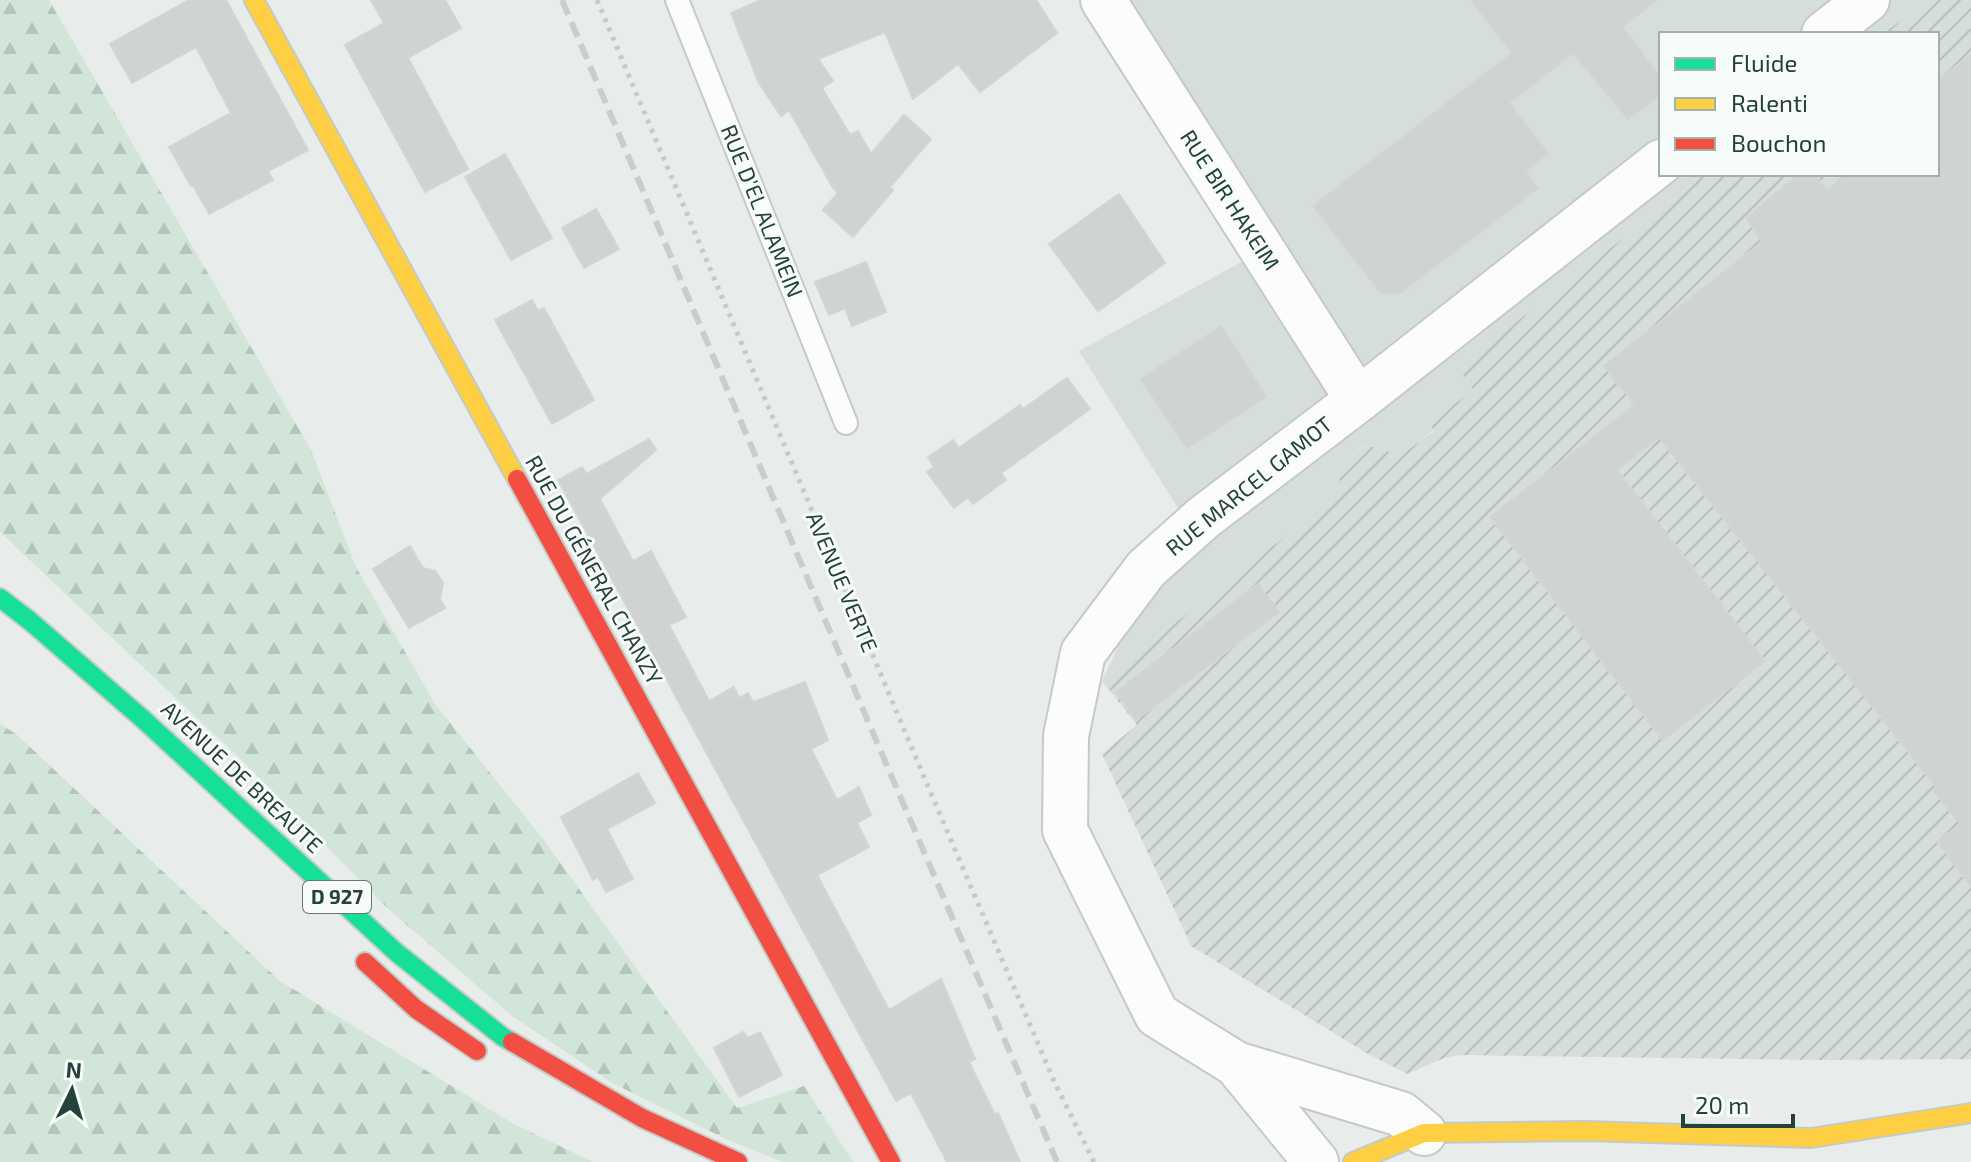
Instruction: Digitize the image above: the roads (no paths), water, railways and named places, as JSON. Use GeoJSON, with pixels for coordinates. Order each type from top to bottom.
{"type":"FeatureCollection","features":[{"type":"Feature","properties":{"kind":"main road","name":"RUE DU GÉNERAL CHANZY"},"geometry":{"type":"LineString","coordinates":[[254,0],[891,1162]]}},
{"type":"Feature","properties":{"kind":"main road","name":"AVENUE DE BREAUTE"},"geometry":{"type":"LineString","coordinates":[[0,598],[144,720],[397,953],[503,1037],[642,1118],[738,1162]]}},
{"type":"Feature","properties":{"kind":"main road"},"geometry":{"type":"LineString","coordinates":[[358,955],[416,1009],[486,1058]]}},
{"type":"Feature","properties":{"kind":"main road"},"geometry":{"type":"LineString","coordinates":[[1353,1162],[1424,1133],[1585,1131],[1811,1138],[1971,1113]]}},
{"type":"Feature","properties":{"kind":"street","name":"RUE BIR HAKEIM"},"geometry":{"type":"LineString","coordinates":[[1103,0],[1358,400]]}},
{"type":"Feature","properties":{"kind":"street"},"geometry":{"type":"LineString","coordinates":[[1827,32],[1867,0]]}},
{"type":"Feature","properties":{"kind":"street","name":"RUE MARCEL GAMOT"},"geometry":{"type":"LineString","coordinates":[[1424,1133],[1401,1114],[1236,1064],[1157,1015],[1065,830],[1066,736],[1083,653],[1146,569],[1203,518],[1659,164]]}},
{"type":"Feature","properties":{"kind":"street","name":"RUE MARCEL GAMOT"},"geometry":{"type":"LineString","coordinates":[[1236,1064],[1316,1162]]}},
{"type":"Feature","properties":{"kind":"lane","name":"RUE D'EL ALAMEIN"},"geometry":{"type":"LineString","coordinates":[[677,0],[846,423]]}},
{"type":"Feature","properties":{"kind":"railway"},"geometry":{"type":"LineString","coordinates":[[562,0],[1057,1162]]}}]}
